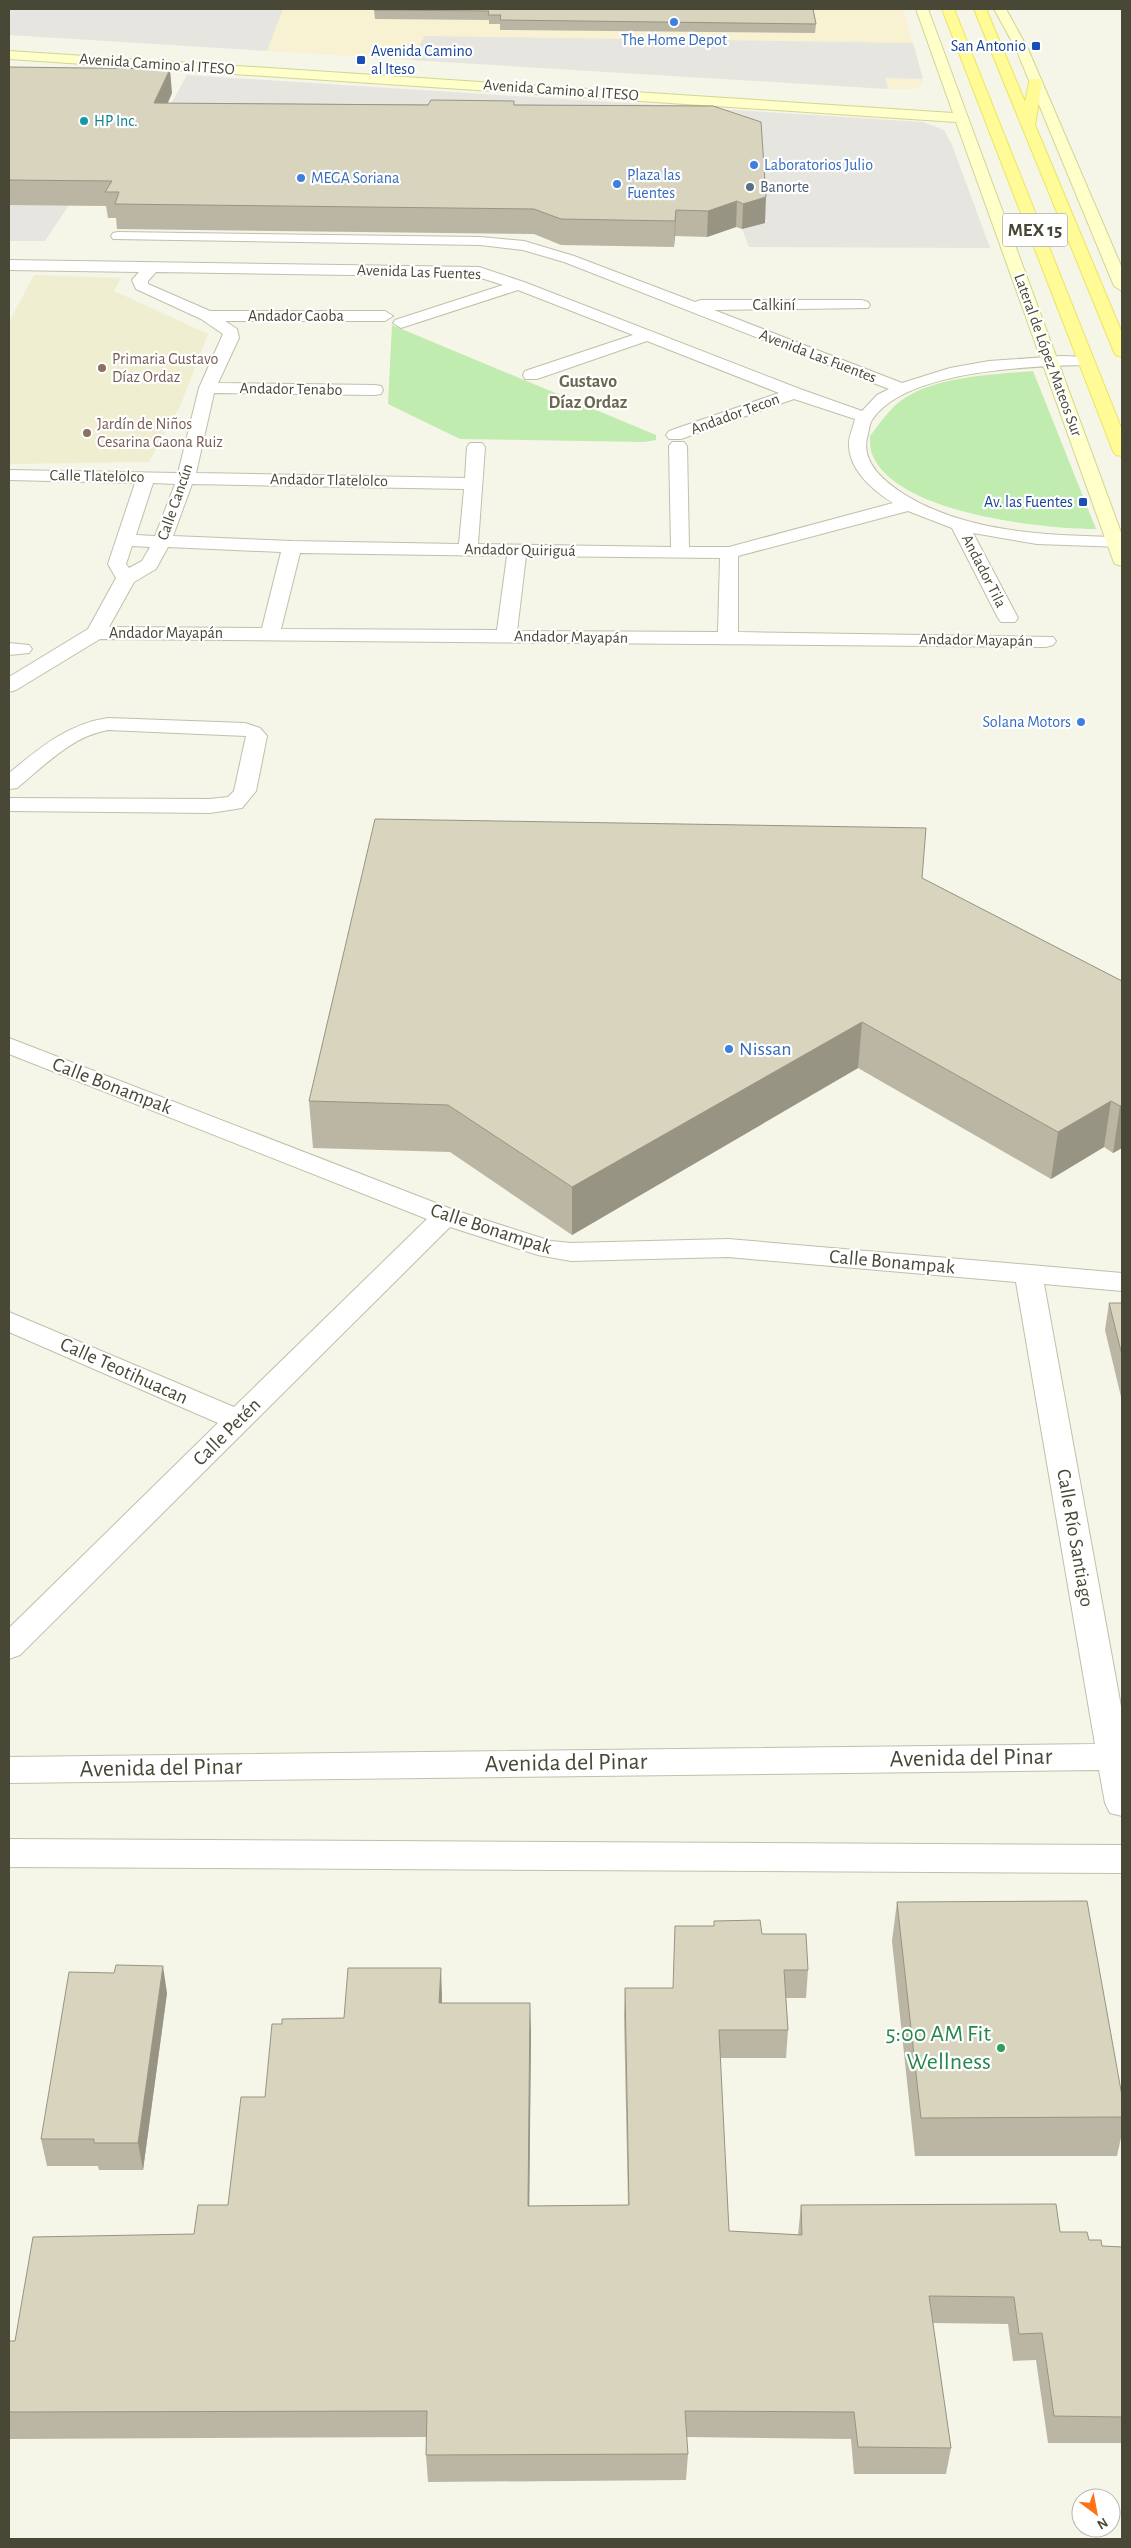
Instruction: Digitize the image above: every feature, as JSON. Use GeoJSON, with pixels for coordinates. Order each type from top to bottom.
{"type":"FeatureCollection","features":[{"type":"Feature","properties":{"kind":"main road","name":"Lateral de López Mateos Sur"},"geometry":{"type":"LineString","coordinates":[[922,9],[957,100],[1122,560]]}},
{"type":"Feature","properties":{"kind":"main road","name":"MEX 15"},"geometry":{"type":"LineString","coordinates":[[948,9],[1122,451]]}},
{"type":"Feature","properties":{"kind":"main road","name":"MEX 15"},"geometry":{"type":"LineString","coordinates":[[980,9],[1122,352]]}},
{"type":"Feature","properties":{"kind":"main road"},"geometry":{"type":"LineString","coordinates":[[1000,9],[1015,33],[1122,286]]}},
{"type":"Feature","properties":{"kind":"main road","name":"Avenida Camino al ITESO"},"geometry":{"type":"LineString","coordinates":[[9,44],[856,97]]}},
{"type":"Feature","properties":{"kind":"main road","name":"Avenida Camino al ITESO"},"geometry":{"type":"LineString","coordinates":[[9,55],[594,92],[963,118]]}},
{"type":"Feature","properties":{"kind":"main road"},"geometry":{"type":"LineString","coordinates":[[1028,126],[1035,82]]}},
{"type":"Feature","properties":{"kind":"main road"},"geometry":{"type":"LineString","coordinates":[[941,100],[957,100]]}},
{"type":"Feature","properties":{"kind":"street","name":"Avenida Las Fuentes"},"geometry":{"type":"LineString","coordinates":[[118,236],[503,242],[531,247],[569,259],[903,389]]}},
{"type":"Feature","properties":{"kind":"street"},"geometry":{"type":"LineString","coordinates":[[226,269],[218,261],[217,252],[243,239]]}},
{"type":"Feature","properties":{"kind":"street"},"geometry":{"type":"LineString","coordinates":[[429,270],[447,256],[438,241]]}},
{"type":"Feature","properties":{"kind":"street","name":"Avenida Las Fuentes"},"geometry":{"type":"LineString","coordinates":[[9,265],[479,272],[519,285],[794,393],[864,417]]}},
{"type":"Feature","properties":{"kind":"street","name":"Calle Cancún"},"geometry":{"type":"LineString","coordinates":[[146,477],[117,564],[126,578],[148,565],[162,542],[186,477],[207,388],[231,338],[231,332],[226,326],[141,286],[140,280],[152,267]]}},
{"type":"Feature","properties":{"kind":"street"},"geometry":{"type":"LineString","coordinates":[[401,324],[519,285]]}},
{"type":"Feature","properties":{"kind":"street","name":"Calkiní"},"geometry":{"type":"LineString","coordinates":[[686,304],[862,305]]}},
{"type":"Feature","properties":{"kind":"street","name":"Andador Caoba"},"geometry":{"type":"LineString","coordinates":[[207,316],[385,316]]}},
{"type":"Feature","properties":{"kind":"street"},"geometry":{"type":"LineString","coordinates":[[530,375],[649,335]]}},
{"type":"Feature","properties":{"kind":"street"},"geometry":{"type":"LineString","coordinates":[[1086,360],[1050,360],[975,368],[903,389],[875,404],[864,417],[857,435],[858,452],[868,472],[885,489],[908,504],[960,525],[1014,537],[1116,543]]}},
{"type":"Feature","properties":{"kind":"street","name":"Andador Tenabo"},"geometry":{"type":"LineString","coordinates":[[207,388],[375,390]]}},
{"type":"Feature","properties":{"kind":"street","name":"Andador Tecon"},"geometry":{"type":"LineString","coordinates":[[680,552],[677,441],[794,393]]}},
{"type":"Feature","properties":{"kind":"street"},"geometry":{"type":"LineString","coordinates":[[468,550],[476,447]]}},
{"type":"Feature","properties":{"kind":"street","name":"Calle Tlatelolco"},"geometry":{"type":"LineString","coordinates":[[9,475],[186,477]]}},
{"type":"Feature","properties":{"kind":"street","name":"Andador Tlatelolco"},"geometry":{"type":"LineString","coordinates":[[186,477],[473,484]]}},
{"type":"Feature","properties":{"kind":"street","name":"Andador Quiriguá"},"geometry":{"type":"LineString","coordinates":[[125,540],[292,547],[729,553],[908,504]]}},
{"type":"Feature","properties":{"kind":"street","name":"Andador Tila"},"geometry":{"type":"LineString","coordinates":[[960,525],[1008,618]]}},
{"type":"Feature","properties":{"kind":"street"},"geometry":{"type":"LineString","coordinates":[[270,634],[292,547]]}},
{"type":"Feature","properties":{"kind":"street"},"geometry":{"type":"LineString","coordinates":[[506,636],[517,550]]}},
{"type":"Feature","properties":{"kind":"street"},"geometry":{"type":"LineString","coordinates":[[728,638],[729,553]]}},
{"type":"Feature","properties":{"kind":"street"},"geometry":{"type":"LineString","coordinates":[[9,686],[96,633],[126,578]]}},
{"type":"Feature","properties":{"kind":"street","name":"Andador Mayapán"},"geometry":{"type":"LineString","coordinates":[[96,633],[1046,641]]}},
{"type":"Feature","properties":{"kind":"street"},"geometry":{"type":"LineString","coordinates":[[9,783],[77,732],[91,726],[108,724],[239,729],[254,732],[257,736],[245,790],[234,803],[210,806],[9,806]]}},
{"type":"Feature","properties":{"kind":"street","name":"Calle Bonampak"},"geometry":{"type":"LineString","coordinates":[[9,1045],[445,1216],[548,1249],[571,1252],[728,1248],[1122,1282]]}},
{"type":"Feature","properties":{"kind":"street","name":"Calle Petén"},"geometry":{"type":"LineString","coordinates":[[9,1647],[445,1216]]}},
{"type":"Feature","properties":{"kind":"street","name":"Calle Río Santiago"},"geometry":{"type":"LineString","coordinates":[[1028,1274],[1118,1755],[1122,1803]]}},
{"type":"Feature","properties":{"kind":"street","name":"Calle Teotihuacan"},"geometry":{"type":"LineString","coordinates":[[9,1321],[238,1420]]}},
{"type":"Feature","properties":{"kind":"street","name":"Avenida del Pinar"},"geometry":{"type":"LineString","coordinates":[[9,1770],[1118,1755]]}},
{"type":"Feature","properties":{"kind":"street"},"geometry":{"type":"LineString","coordinates":[[9,1853],[1122,1859]]}},
{"type":"Feature","properties":{"kind":"shaded area"},"geometry":{"type":"Polygon","coordinates":[[[9,9],[283,9],[267,51],[9,35],[9,9]]]}},
{"type":"Feature","properties":{"kind":"shaded area"},"geometry":{"type":"Polygon","coordinates":[[[283,9],[903,9],[923,83],[920,87],[911,89],[888,89],[267,51],[283,9]]]}},
{"type":"Feature","properties":{"kind":"shaded area"},"geometry":{"type":"Polygon","coordinates":[[[425,36],[913,43],[923,79],[885,78],[888,89],[410,60],[425,36]]]}},
{"type":"Feature","properties":{"kind":"shaded area"},"geometry":{"type":"Polygon","coordinates":[[[187,75],[923,122],[944,130],[952,145],[990,248],[749,247],[742,229],[768,221],[761,218],[159,126],[187,75]]]}},
{"type":"Feature","properties":{"kind":"shaded area"},"geometry":{"type":"Polygon","coordinates":[[[9,205],[69,205],[45,241],[9,241],[9,205]]]}},
{"type":"Feature","properties":{"kind":"shaded area","name":"Primaria Gustavo Díaz Ordaz"},"geometry":{"type":"Polygon","coordinates":[[[34,275],[121,278],[114,291],[208,334],[181,404],[149,462],[9,464],[9,322],[34,275]]]}},
{"type":"Feature","properties":{"kind":"green space"},"geometry":{"type":"Polygon","coordinates":[[[392,325],[656,435],[656,440],[644,442],[460,439],[388,404],[392,325]]]}},
{"type":"Feature","properties":{"kind":"green space"},"geometry":{"type":"Polygon","coordinates":[[[1033,371],[1096,529],[1041,526],[1006,521],[936,503],[907,489],[884,472],[871,451],[870,436],[898,403],[912,394],[927,387],[962,378],[1033,371]]]}},
{"type":"Feature","properties":{"kind":"building"},"geometry":{"type":"Polygon","coordinates":[[[375,9],[813,9],[816,24],[500,20],[501,15],[488,15],[489,11],[375,9]]]}},
{"type":"Feature","properties":{"kind":"building"},"geometry":{"type":"Polygon","coordinates":[[[9,67],[170,69],[154,103],[428,105],[431,100],[514,101],[514,105],[713,106],[761,122],[766,197],[743,204],[737,201],[708,211],[676,210],[675,221],[561,219],[534,209],[115,204],[119,192],[105,192],[112,181],[9,180],[9,67]]]}},
{"type":"Feature","properties":{"kind":"building","name":"Nissan"},"geometry":{"type":"Polygon","coordinates":[[[375,819],[926,828],[922,878],[1122,981],[1122,1105],[1120,1106],[1111,1101],[1058,1132],[862,1022],[572,1187],[448,1105],[309,1101],[375,819]]]}},
{"type":"Feature","properties":{"kind":"building"},"geometry":{"type":"Polygon","coordinates":[[[1109,1303],[1122,1303],[1122,1355],[1109,1303]]]}},
{"type":"Feature","properties":{"kind":"building","name":"5:00 AM Fit Wellness"},"geometry":{"type":"Polygon","coordinates":[[[1087,1901],[1122,2096],[1122,2117],[921,2118],[897,1902],[1087,1901]]]}},
{"type":"Feature","properties":{"kind":"building"},"geometry":{"type":"Polygon","coordinates":[[[760,1920],[762,1934],[806,1934],[808,1970],[784,1970],[788,2030],[719,2030],[729,2231],[802,2235],[801,2205],[1056,2204],[1060,2232],[1087,2232],[1089,2240],[1101,2240],[1102,2246],[1122,2247],[1122,2417],[1054,2416],[1042,2333],[1019,2334],[1014,2297],[929,2296],[951,2448],[858,2447],[854,2412],[685,2411],[688,2454],[426,2455],[427,2411],[9,2412],[9,2341],[15,2341],[33,2237],[194,2234],[198,2205],[228,2205],[241,2097],[265,2097],[272,2024],[282,2024],[282,2019],[344,2018],[348,1968],[441,1968],[439,2003],[530,2003],[528,2206],[629,2205],[625,1988],[673,1988],[675,1926],[714,1926],[714,1921],[760,1920]]]}},
{"type":"Feature","properties":{"kind":"building"},"geometry":{"type":"Polygon","coordinates":[[[116,1965],[163,1966],[138,2143],[94,2143],[94,2139],[41,2139],[69,1972],[114,1973],[116,1965]]]}},
{"type":"Feature","properties":{"kind":"place","name":"The Home Depot"},"geometry":{"type":"Point","coordinates":[674,22]}},
{"type":"Feature","properties":{"kind":"place","name":"San Antonio"},"geometry":{"type":"Point","coordinates":[1036,46]}},
{"type":"Feature","properties":{"kind":"place","name":"Avenida Camino al Iteso"},"geometry":{"type":"Point","coordinates":[361,60]}},
{"type":"Feature","properties":{"kind":"place","name":"HP Inc."},"geometry":{"type":"Point","coordinates":[84,121]}},
{"type":"Feature","properties":{"kind":"place","name":"Laboratorios Julio"},"geometry":{"type":"Point","coordinates":[754,165]}},
{"type":"Feature","properties":{"kind":"place","name":"MEGA Soriana"},"geometry":{"type":"Point","coordinates":[301,178]}},
{"type":"Feature","properties":{"kind":"place","name":"Plaza las Fuentes"},"geometry":{"type":"Point","coordinates":[617,184]}},
{"type":"Feature","properties":{"kind":"place","name":"Banorte"},"geometry":{"type":"Point","coordinates":[750,187]}},
{"type":"Feature","properties":{"kind":"place","name":"Primaria Gustavo Díaz Ordaz"},"geometry":{"type":"Point","coordinates":[102,368]}},
{"type":"Feature","properties":{"kind":"place","name":"Jardín de Niños Cesarina Gaona Ruiz"},"geometry":{"type":"Point","coordinates":[87,433]}},
{"type":"Feature","properties":{"kind":"place","name":"Av. las Fuentes"},"geometry":{"type":"Point","coordinates":[1083,502]}},
{"type":"Feature","properties":{"kind":"place","name":"Solana Motors"},"geometry":{"type":"Point","coordinates":[1081,722]}},
{"type":"Feature","properties":{"kind":"place","name":"Nissan"},"geometry":{"type":"Point","coordinates":[729,1049]}},
{"type":"Feature","properties":{"kind":"place","name":"5:00 AM Fit Wellness"},"geometry":{"type":"Point","coordinates":[1001,2048]}},
{"type":"Feature","properties":{"kind":"district","name":"Gustavo Díaz Ordaz"},"geometry":{"type":"Point","coordinates":[588,392]}}]}
